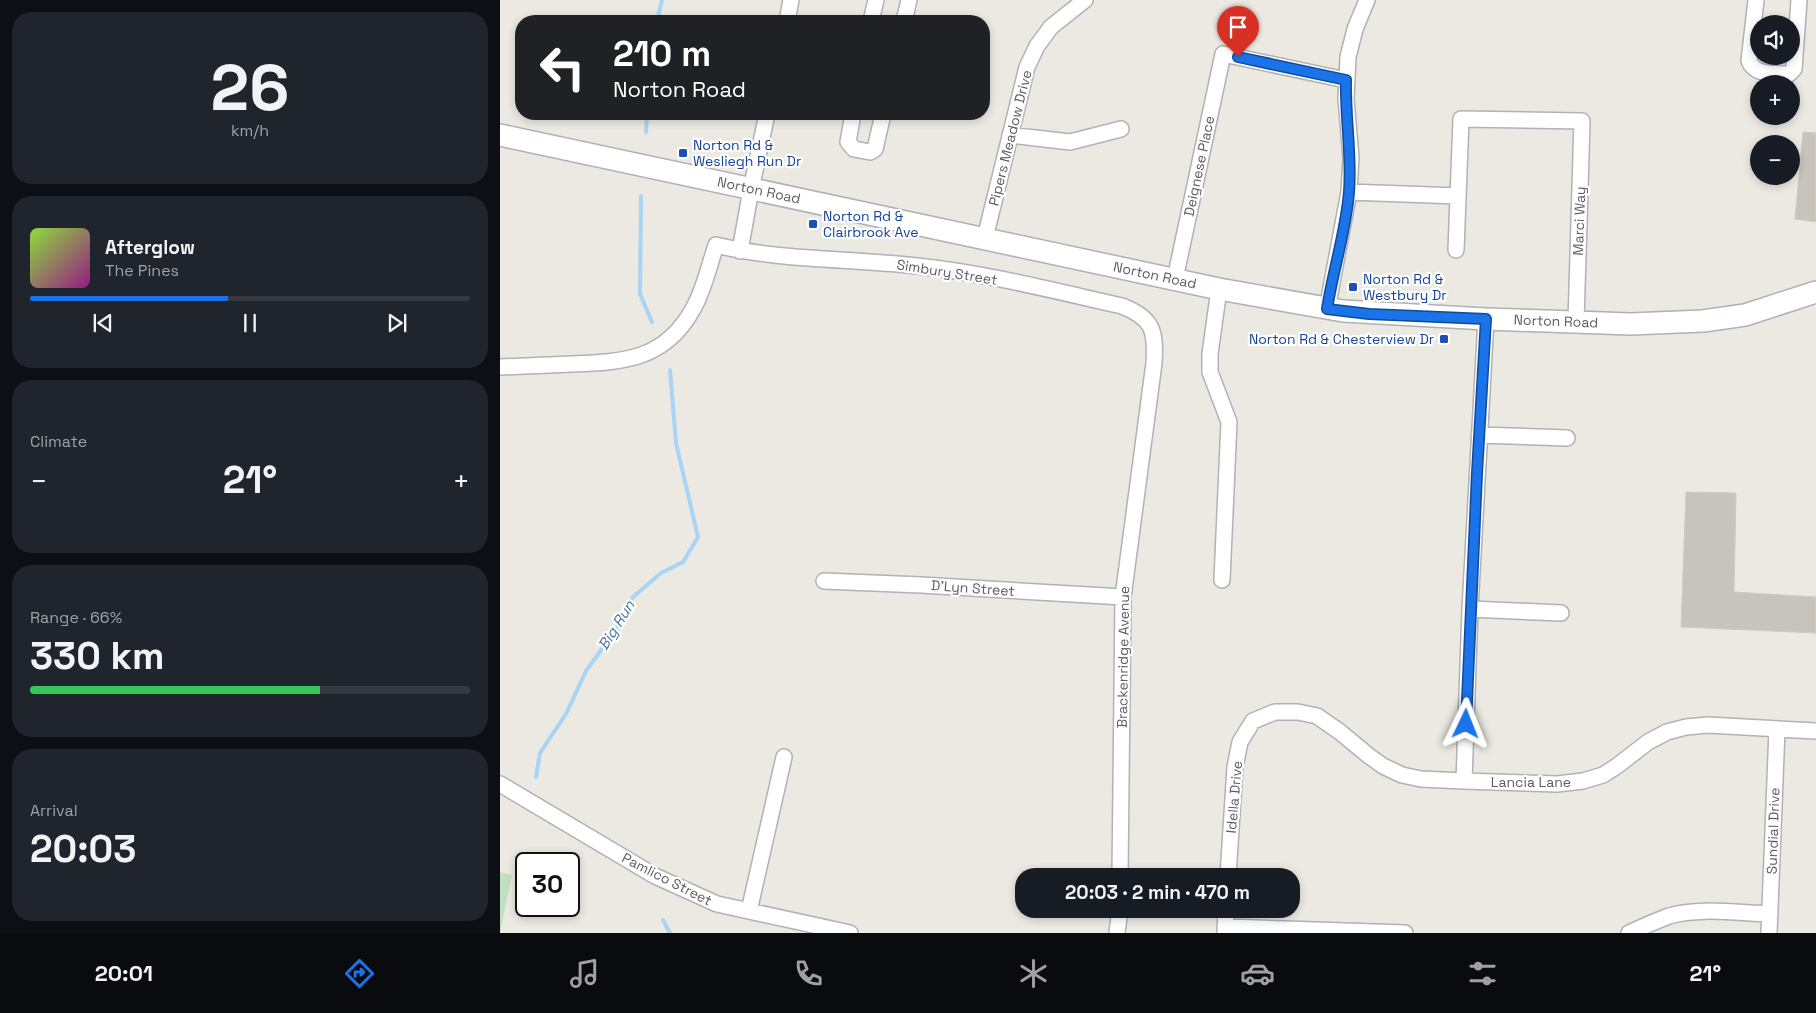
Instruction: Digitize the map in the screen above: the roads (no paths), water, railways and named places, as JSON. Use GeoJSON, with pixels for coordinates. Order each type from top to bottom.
{"type":"FeatureCollection","features":[{"type":"Feature","properties":{"kind":"main road","name":"Norton Road"},"geometry":{"type":"LineString","coordinates":[[500,135],[1219,289],[1327,309],[1369,314],[1631,324],[1724,319],[1769,308],[1816,292]]}},
{"type":"Feature","properties":{"kind":"street"},"geometry":{"type":"LineString","coordinates":[[788,15],[791,0]]}},
{"type":"Feature","properties":{"kind":"street"},"geometry":{"type":"LineString","coordinates":[[872,15],[876,0]]}},
{"type":"Feature","properties":{"kind":"street"},"geometry":{"type":"LineString","coordinates":[[905,15],[909,0]]}},
{"type":"Feature","properties":{"kind":"street","name":"Pipers Meadow Drive"},"geometry":{"type":"LineString","coordinates":[[985,238],[1027,67],[1036,46],[1051,27],[1085,0]]}},
{"type":"Feature","properties":{"kind":"street"},"geometry":{"type":"LineString","coordinates":[[1327,309],[1349,192],[1351,158],[1346,99],[1348,57],[1355,29],[1367,0]]}},
{"type":"Feature","properties":{"kind":"street"},"geometry":{"type":"LineString","coordinates":[[1756,0],[1749,61],[1757,72],[1788,74],[1794,68],[1799,0]]}},
{"type":"Feature","properties":{"kind":"street","name":"Deignese Place"},"geometry":{"type":"LineString","coordinates":[[1175,279],[1223,54],[1346,80]]}},
{"type":"Feature","properties":{"kind":"street","name":"Marci Way"},"geometry":{"type":"LineString","coordinates":[[1458,196],[1461,118],[1582,121],[1576,322]]}},
{"type":"Feature","properties":{"kind":"street"},"geometry":{"type":"LineString","coordinates":[[740,251],[766,120]]}},
{"type":"Feature","properties":{"kind":"street"},"geometry":{"type":"LineString","coordinates":[[852,120],[848,142],[854,149],[870,152],[875,149],[882,120]]}},
{"type":"Feature","properties":{"kind":"street"},"geometry":{"type":"LineString","coordinates":[[1010,135],[1070,142],[1120,129]]}},
{"type":"Feature","properties":{"kind":"street"},"geometry":{"type":"LineString","coordinates":[[1349,192],[1458,196],[1456,250]]}},
{"type":"Feature","properties":{"kind":"street","name":"Simbury Street"},"geometry":{"type":"LineString","coordinates":[[500,367],[612,362],[638,357],[651,352],[676,333],[687,319],[699,296],[716,245],[740,251],[918,266],[968,274],[1122,306],[1136,311],[1148,322]]}},
{"type":"Feature","properties":{"kind":"street"},"geometry":{"type":"LineString","coordinates":[[1219,289],[1210,354],[1210,372],[1229,422],[1222,580]]}},
{"type":"Feature","properties":{"kind":"street"},"geometry":{"type":"LineString","coordinates":[[1464,781],[1470,609],[1486,319]]}},
{"type":"Feature","properties":{"kind":"street","name":"Brackenridge Avenue"},"geometry":{"type":"LineString","coordinates":[[1120,868],[1123,597],[1154,362],[1155,342],[1148,322]]}},
{"type":"Feature","properties":{"kind":"street"},"geometry":{"type":"LineString","coordinates":[[1479,435],[1567,438]]}},
{"type":"Feature","properties":{"kind":"street","name":"D'Lyn Street"},"geometry":{"type":"LineString","coordinates":[[824,581],[921,584],[1123,597]]}},
{"type":"Feature","properties":{"kind":"street"},"geometry":{"type":"LineString","coordinates":[[1470,609],[1561,613]]}},
{"type":"Feature","properties":{"kind":"street","name":"Lancia Lane"},"geometry":{"type":"LineString","coordinates":[[1253,721],[1275,712],[1298,712],[1317,716],[1384,766],[1402,775],[1421,779],[1557,784],[1583,781],[1603,775],[1618,766],[1648,742],[1668,732],[1686,727],[1708,725],[1816,731]]}},
{"type":"Feature","properties":{"kind":"street","name":"Idella Drive"},"geometry":{"type":"LineString","coordinates":[[1229,868],[1235,767],[1240,742],[1253,721]]}},
{"type":"Feature","properties":{"kind":"street","name":"Sundial Drive"},"geometry":{"type":"LineString","coordinates":[[1769,933],[1777,729]]}},
{"type":"Feature","properties":{"kind":"street"},"geometry":{"type":"LineString","coordinates":[[749,911],[784,757]]}},
{"type":"Feature","properties":{"kind":"street","name":"Pamlico Street"},"geometry":{"type":"LineString","coordinates":[[500,784],[655,876],[717,904],[850,933]]}},
{"type":"Feature","properties":{"kind":"street"},"geometry":{"type":"LineString","coordinates":[[1630,933],[1670,916],[1683,913],[1770,914]]}},
{"type":"Feature","properties":{"kind":"street"},"geometry":{"type":"LineString","coordinates":[[1117,933],[1119,918]]}},
{"type":"Feature","properties":{"kind":"street"},"geometry":{"type":"LineString","coordinates":[[1225,930],[1405,933]]}},
{"type":"Feature","properties":{"kind":"waterway","name":"Big Run"},"geometry":{"type":"LineString","coordinates":[[658,15],[662,0]]}},
{"type":"Feature","properties":{"kind":"waterway","name":"Big Run"},"geometry":{"type":"LineString","coordinates":[[646,132],[647,120]]}},
{"type":"Feature","properties":{"kind":"waterway","name":"Big Run"},"geometry":{"type":"LineString","coordinates":[[641,196],[640,294],[652,322]]}},
{"type":"Feature","properties":{"kind":"waterway","name":"Big Run"},"geometry":{"type":"LineString","coordinates":[[536,777],[540,753],[566,714],[586,671],[620,624],[633,597],[661,573],[683,562],[698,537],[676,443],[670,370]]}},
{"type":"Feature","properties":{"kind":"waterway"},"geometry":{"type":"LineString","coordinates":[[663,920],[670,933]]}},
{"type":"Feature","properties":{"kind":"place","name":"Norton Rd & Wesliegh Run Dr"},"geometry":{"type":"Point","coordinates":[683,153]}},
{"type":"Feature","properties":{"kind":"place","name":"Norton Rd & Clairbrook Ave"},"geometry":{"type":"Point","coordinates":[813,224]}},
{"type":"Feature","properties":{"kind":"place","name":"Norton Rd & Westbury Dr"},"geometry":{"type":"Point","coordinates":[1353,287]}},
{"type":"Feature","properties":{"kind":"place","name":"Norton Rd & Chesterview Dr"},"geometry":{"type":"Point","coordinates":[1444,339]}}]}
